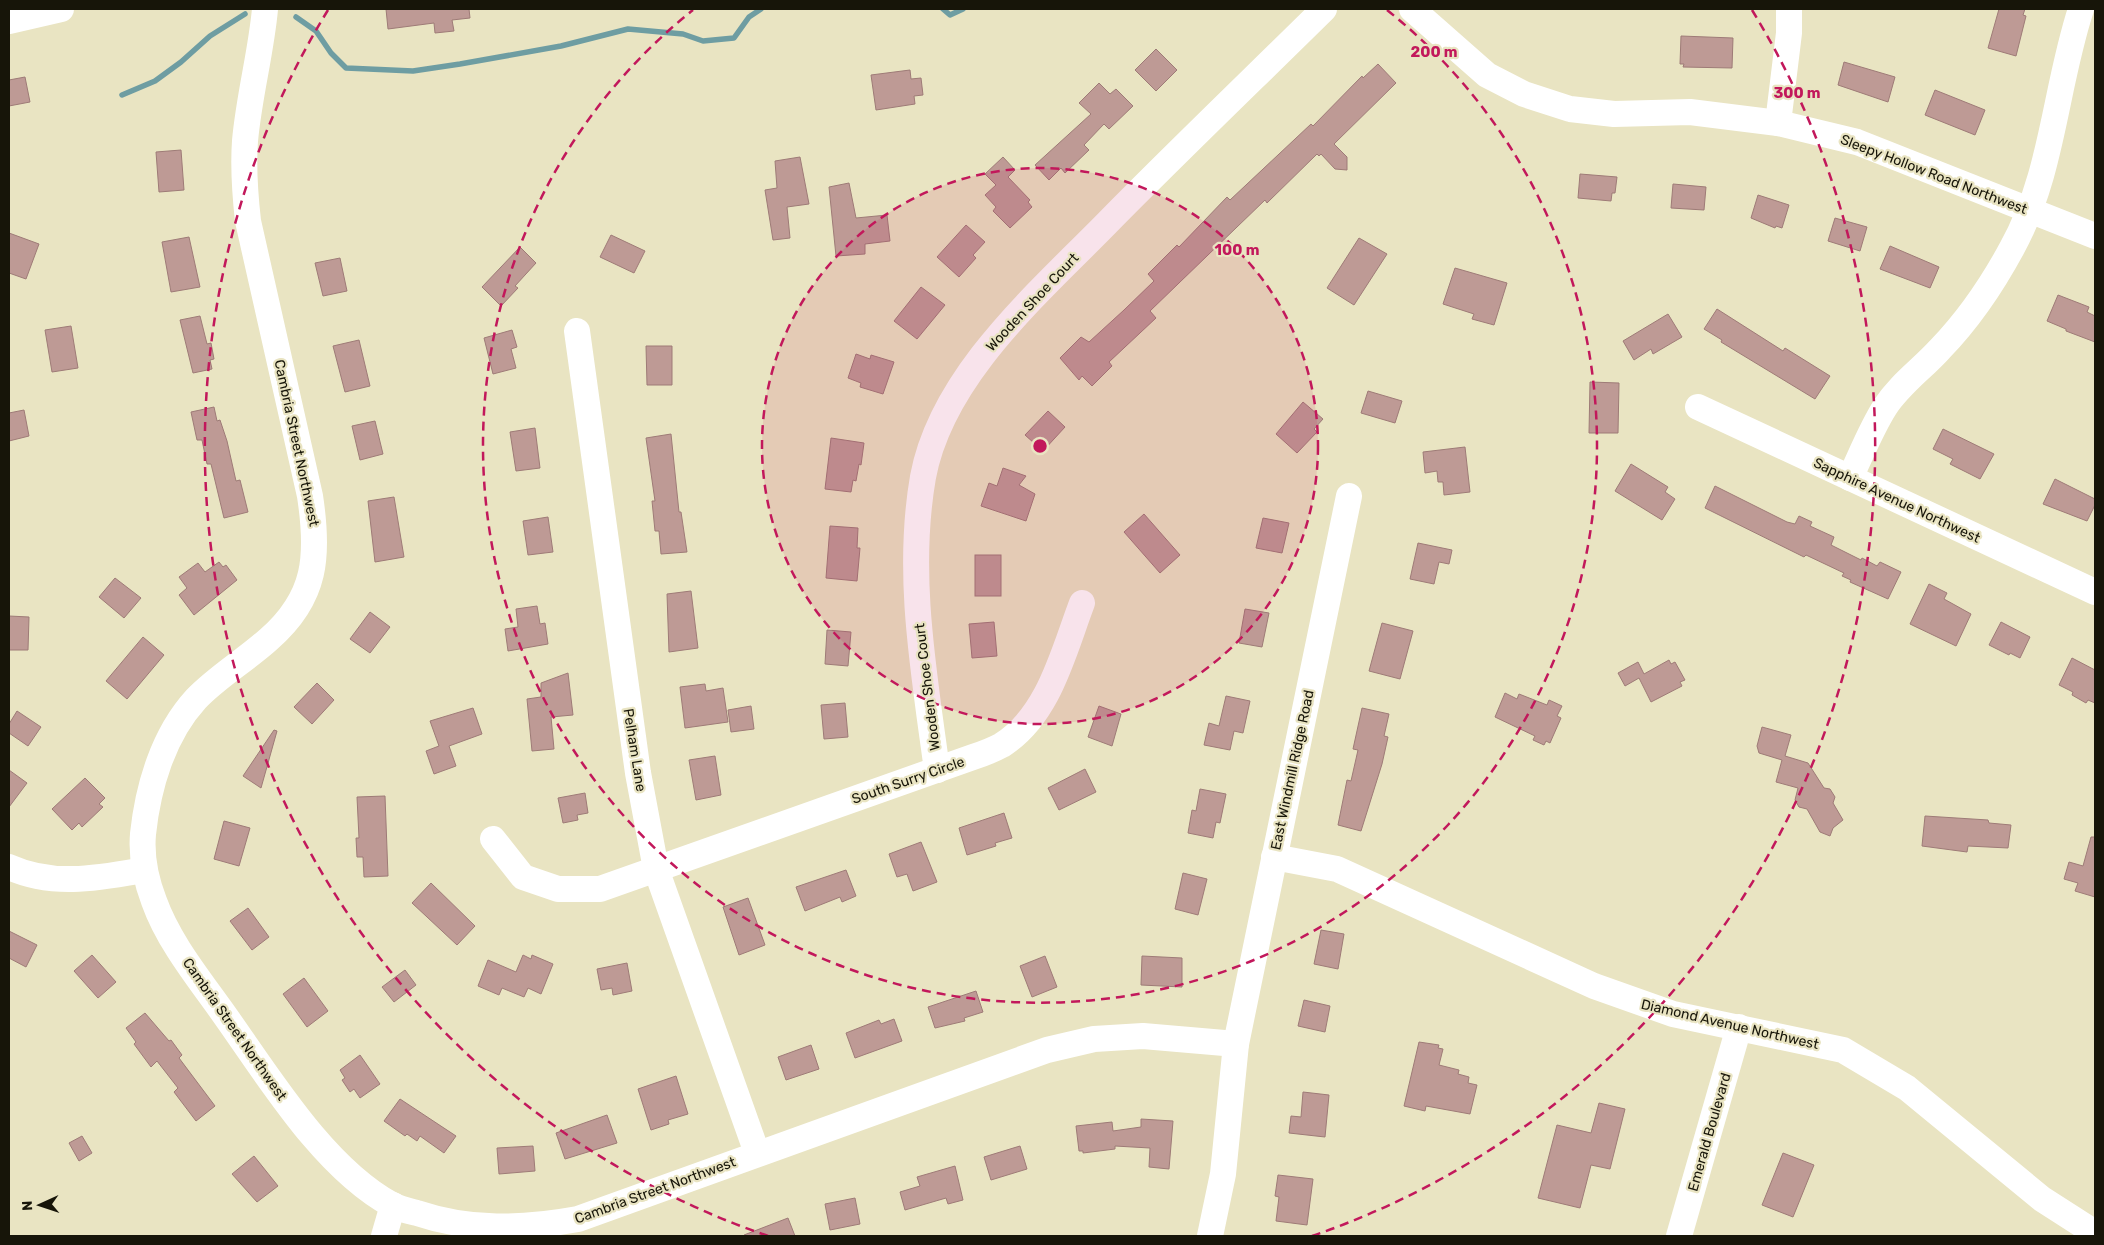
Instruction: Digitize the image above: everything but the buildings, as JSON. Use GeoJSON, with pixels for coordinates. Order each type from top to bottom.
{"type":"FeatureCollection","features":[{"type":"Feature","properties":{"kind":"street"},"geometry":{"type":"LineString","coordinates":[[9,21],[61,9]]}},
{"type":"Feature","properties":{"kind":"street","name":"Cambria Street Northwest"},"geometry":{"type":"LineString","coordinates":[[265,9],[262,45],[245,140],[245,194],[248,221],[310,496],[315,532],[314,566],[304,596],[289,620],[268,640],[214,683],[195,701],[179,722],[165,748],[147,807],[143,838],[144,870],[154,903],[187,961],[295,1114],[342,1166],[393,1205],[436,1220],[483,1227],[546,1225],[578,1219],[1046,1050],[1094,1039],[1143,1036],[1236,1044]]}},
{"type":"Feature","properties":{"kind":"street","name":"Wooden Shoe Court"},"geometry":{"type":"LineString","coordinates":[[937,770],[921,653],[917,592],[916,530],[924,474],[939,427],[962,384],[987,348],[1015,317],[1146,184],[1324,9]]}},
{"type":"Feature","properties":{"kind":"street","name":"Sleepy Hollow Road Northwest"},"geometry":{"type":"LineString","coordinates":[[1412,9],[1487,75],[1524,94],[1561,106],[1614,114],[1690,112],[1778,123],[1857,142],[2095,236]]}},
{"type":"Feature","properties":{"kind":"street"},"geometry":{"type":"LineString","coordinates":[[1778,123],[1789,33],[1789,9]]}},
{"type":"Feature","properties":{"kind":"street"},"geometry":{"type":"LineString","coordinates":[[1850,478],[1885,407],[1910,377],[1939,351],[1966,320],[2013,246],[2029,210],[2046,161],[2070,50],[2082,9]]}},
{"type":"Feature","properties":{"kind":"street","name":"Pelham Lane"},"geometry":{"type":"LineString","coordinates":[[578,331],[638,773],[656,869],[757,1153]]}},
{"type":"Feature","properties":{"kind":"street","name":"Sapphire Avenue Northwest"},"geometry":{"type":"LineString","coordinates":[[1698,407],[2095,592]]}},
{"type":"Feature","properties":{"kind":"street","name":"East Windmill Ridge Road"},"geometry":{"type":"LineString","coordinates":[[1210,1236],[1223,1174],[1236,1044],[1350,496]]}},
{"type":"Feature","properties":{"kind":"street","name":"South Surry Circle"},"geometry":{"type":"LineString","coordinates":[[493,839],[522,877],[558,889],[600,889],[937,770],[1002,745],[1028,722],[1050,688],[1082,603]]}},
{"type":"Feature","properties":{"kind":"street","name":"Diamond Avenue Northwest"},"geometry":{"type":"LineString","coordinates":[[1274,857],[1336,868],[1585,982],[1631,1001],[1673,1014],[1843,1050],[1907,1088],[2042,1199],[2095,1233]]}},
{"type":"Feature","properties":{"kind":"street"},"geometry":{"type":"LineString","coordinates":[[9,867],[41,879],[73,880],[144,870]]}},
{"type":"Feature","properties":{"kind":"street","name":"Emerald Boulevard"},"geometry":{"type":"LineString","coordinates":[[1679,1236],[1739,1028]]}},
{"type":"Feature","properties":{"kind":"street"},"geometry":{"type":"LineString","coordinates":[[384,1236],[393,1205]]}},
{"type":"Feature","properties":{"kind":"waterway"},"geometry":{"type":"LineString","coordinates":[[296,17],[316,31],[331,53],[346,68],[413,71],[561,46],[628,29],[683,34],[703,41],[734,38],[749,17],[761,9]]}},
{"type":"Feature","properties":{"kind":"waterway"},"geometry":{"type":"LineString","coordinates":[[943,9],[950,15],[963,9]]}},
{"type":"Feature","properties":{"kind":"waterway"},"geometry":{"type":"LineString","coordinates":[[122,95],[155,81],[181,62],[210,36],[245,14]]}}]}
